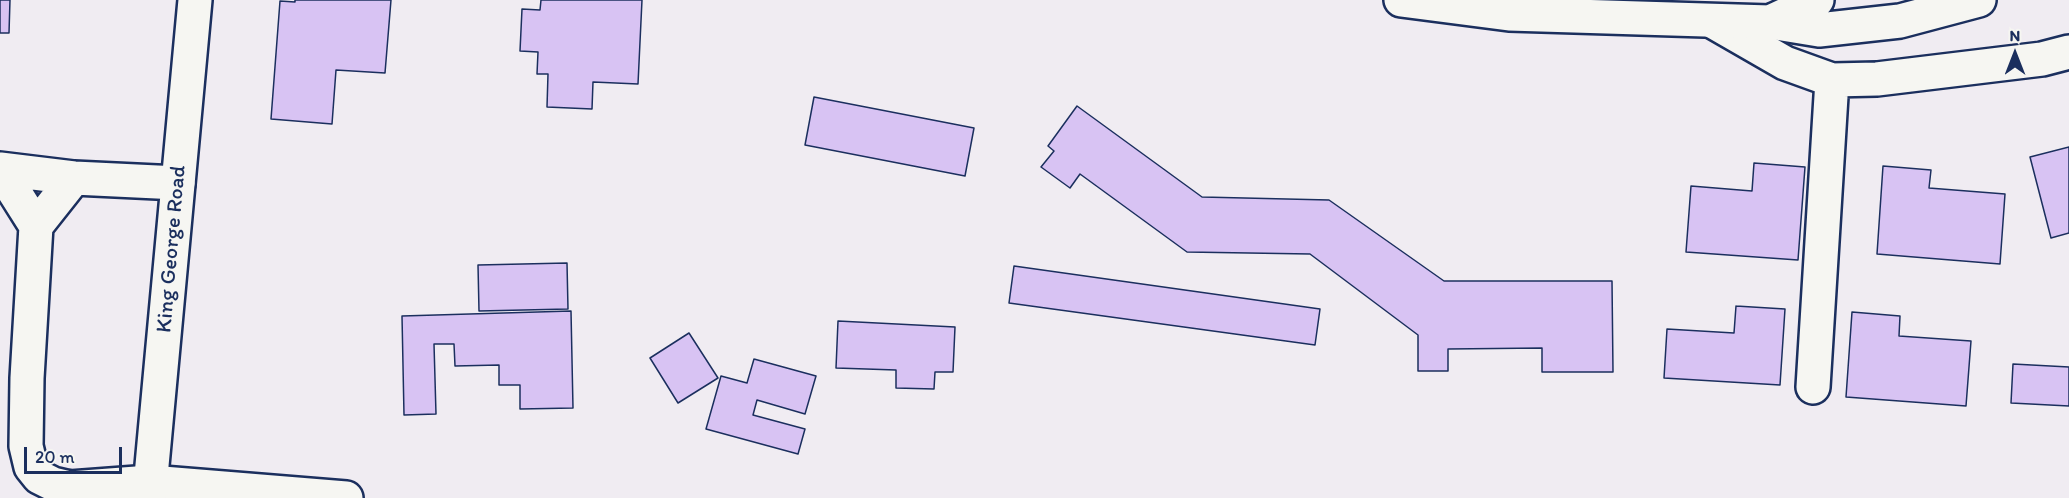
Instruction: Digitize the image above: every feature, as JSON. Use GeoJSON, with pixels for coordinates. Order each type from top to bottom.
{"type":"FeatureCollection","features":[{"type":"Feature","properties":{"kind":"main road","name":"King George Road"},"geometry":{"type":"LineString","coordinates":[[150,490],[195,0]]}},
{"type":"Feature","properties":{"kind":"main road"},"geometry":{"type":"LineString","coordinates":[[1401,0],[1509,14],[1770,22],[1819,30],[1900,21],[1979,0]]}},
{"type":"Feature","properties":{"kind":"main road"},"geometry":{"type":"LineString","coordinates":[[1770,22],[1817,0]]}},
{"type":"Feature","properties":{"kind":"main road"},"geometry":{"type":"LineString","coordinates":[[1712,21],[1785,63],[1833,80],[1912,75],[2042,59],[2069,52]]}},
{"type":"Feature","properties":{"kind":"main road"},"geometry":{"type":"LineString","coordinates":[[1814,387],[1833,80]]}},
{"type":"Feature","properties":{"kind":"main road"},"geometry":{"type":"LineString","coordinates":[[0,169],[74,178],[178,183]]}},
{"type":"Feature","properties":{"kind":"main road"},"geometry":{"type":"LineString","coordinates":[[0,169],[36,226]]}},
{"type":"Feature","properties":{"kind":"main road"},"geometry":{"type":"LineString","coordinates":[[74,178],[36,226],[27,378],[26,446],[31,467],[39,477],[53,484],[70,488],[346,498]]}},
{"type":"Feature","properties":{"kind":"building"},"geometry":{"type":"Polygon","coordinates":[[[0,0],[10,0],[9,33],[0,33],[0,0]]]}},
{"type":"Feature","properties":{"kind":"building"},"geometry":{"type":"Polygon","coordinates":[[[295,0],[391,0],[385,73],[336,70],[332,124],[271,119],[280,1],[295,2],[295,0]]]}},
{"type":"Feature","properties":{"kind":"building"},"geometry":{"type":"Polygon","coordinates":[[[541,0],[642,0],[638,84],[593,82],[592,109],[547,107],[548,74],[537,74],[538,52],[520,51],[522,9],[540,10],[541,0]]]}},
{"type":"Feature","properties":{"kind":"building"},"geometry":{"type":"Polygon","coordinates":[[[814,97],[974,128],[965,176],[805,145],[814,97]]]}},
{"type":"Feature","properties":{"kind":"building"},"geometry":{"type":"Polygon","coordinates":[[[1077,106],[1202,197],[1329,200],[1444,281],[1612,281],[1613,372],[1542,372],[1542,348],[1448,349],[1448,371],[1418,371],[1418,335],[1310,254],[1187,252],[1080,174],[1070,188],[1041,167],[1054,151],[1048,146],[1077,106]]]}},
{"type":"Feature","properties":{"kind":"building"},"geometry":{"type":"Polygon","coordinates":[[[2069,147],[2069,233],[2051,238],[2030,157],[2069,147]]]}},
{"type":"Feature","properties":{"kind":"building"},"geometry":{"type":"Polygon","coordinates":[[[1754,163],[1805,167],[1798,260],[1686,252],[1691,186],[1752,191],[1754,163]]]}},
{"type":"Feature","properties":{"kind":"building"},"geometry":{"type":"Polygon","coordinates":[[[1883,166],[1931,170],[1929,188],[2005,194],[2000,264],[1877,254],[1883,166]]]}},
{"type":"Feature","properties":{"kind":"building"},"geometry":{"type":"Polygon","coordinates":[[[567,263],[568,309],[479,311],[478,265],[567,263]]]}},
{"type":"Feature","properties":{"kind":"building"},"geometry":{"type":"Polygon","coordinates":[[[1014,266],[1320,309],[1315,345],[1009,303],[1014,266]]]}},
{"type":"Feature","properties":{"kind":"building"},"geometry":{"type":"Polygon","coordinates":[[[1736,306],[1785,309],[1780,385],[1664,378],[1667,329],[1734,333],[1736,306]]]}},
{"type":"Feature","properties":{"kind":"building"},"geometry":{"type":"Polygon","coordinates":[[[571,311],[573,408],[520,409],[520,385],[499,385],[499,365],[455,366],[454,344],[434,344],[436,414],[404,415],[402,316],[571,311]]]}},
{"type":"Feature","properties":{"kind":"building"},"geometry":{"type":"Polygon","coordinates":[[[1852,312],[1900,316],[1899,336],[1971,341],[1966,406],[1846,397],[1852,312]]]}},
{"type":"Feature","properties":{"kind":"building"},"geometry":{"type":"Polygon","coordinates":[[[838,321],[955,327],[953,372],[935,372],[934,389],[896,388],[896,370],[836,368],[838,321]]]}},
{"type":"Feature","properties":{"kind":"building"},"geometry":{"type":"Polygon","coordinates":[[[689,333],[718,378],[678,403],[650,358],[689,333]]]}},
{"type":"Feature","properties":{"kind":"building"},"geometry":{"type":"Polygon","coordinates":[[[754,359],[816,376],[805,414],[757,400],[753,415],[805,429],[798,454],[706,429],[721,376],[747,383],[754,359]]]}},
{"type":"Feature","properties":{"kind":"building"},"geometry":{"type":"Polygon","coordinates":[[[2013,364],[2069,367],[2069,406],[2011,403],[2013,364]]]}}]}
